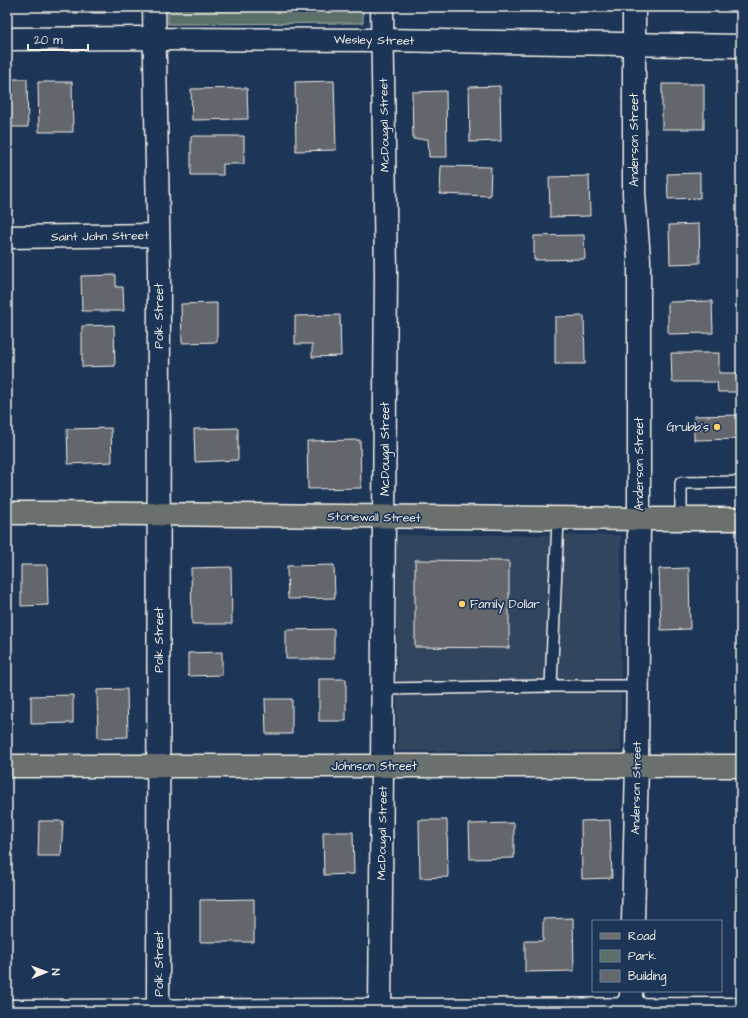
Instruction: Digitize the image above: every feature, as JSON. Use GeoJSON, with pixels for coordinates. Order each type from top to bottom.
{"type":"FeatureCollection","features":[{"type":"Feature","properties":{"kind":"main road","name":"Stonewall Street"},"geometry":{"type":"LineString","coordinates":[[7,514],[159,514],[639,520],[741,519]]}},
{"type":"Feature","properties":{"kind":"main road","name":"Johnson Street"},"geometry":{"type":"LineString","coordinates":[[7,766],[741,766]]}},
{"type":"Feature","properties":{"kind":"street"},"geometry":{"type":"LineString","coordinates":[[154,7],[158,235]]}},
{"type":"Feature","properties":{"kind":"street","name":"McDougal Street"},"geometry":{"type":"LineString","coordinates":[[380,1010],[386,273],[382,7]]}},
{"type":"Feature","properties":{"kind":"street","name":"Anderson Street"},"geometry":{"type":"LineString","coordinates":[[633,920],[637,766],[639,520],[639,260],[634,194],[634,7]]}},
{"type":"Feature","properties":{"kind":"street","name":"Wesley Street"},"geometry":{"type":"LineString","coordinates":[[7,39],[144,38],[383,40],[741,46]]}},
{"type":"Feature","properties":{"kind":"street","name":"Saint John Street"},"geometry":{"type":"LineString","coordinates":[[7,237],[158,235],[159,269]]}},
{"type":"Feature","properties":{"kind":"street","name":"Polk Street"},"geometry":{"type":"LineString","coordinates":[[158,1011],[159,269]]}},
{"type":"Feature","properties":{"kind":"street"},"geometry":{"type":"LineString","coordinates":[[7,1011],[380,1010],[625,1004],[741,1009]]}},
{"type":"Feature","properties":{"kind":"lane"},"geometry":{"type":"LineString","coordinates":[[680,519],[681,483],[741,482]]}},
{"type":"Feature","properties":{"kind":"lane"},"geometry":{"type":"LineString","coordinates":[[550,686],[558,519]]}},
{"type":"Feature","properties":{"kind":"lane"},"geometry":{"type":"LineString","coordinates":[[383,689],[638,686]]}},
{"type":"Feature","properties":{"kind":"shaded area"},"geometry":{"type":"Polygon","coordinates":[[[397,535],[621,535],[621,751],[397,751],[397,535]]]}},
{"type":"Feature","properties":{"kind":"green space"},"geometry":{"type":"Polygon","coordinates":[[[168,7],[363,7],[363,23],[168,24],[168,7]]]}},
{"type":"Feature","properties":{"kind":"building"},"geometry":{"type":"Polygon","coordinates":[[[68,7],[105,7],[105,13],[68,13],[68,7]]]}},
{"type":"Feature","properties":{"kind":"building"},"geometry":{"type":"Polygon","coordinates":[[[514,7],[551,7],[551,11],[514,11],[514,7]]]}},
{"type":"Feature","properties":{"kind":"building"},"geometry":{"type":"Polygon","coordinates":[[[729,7],[741,7],[741,10],[729,10],[729,7]]]}},
{"type":"Feature","properties":{"kind":"building"},"geometry":{"type":"Polygon","coordinates":[[[7,79],[27,79],[28,127],[7,127],[7,79]]]}},
{"type":"Feature","properties":{"kind":"building"},"geometry":{"type":"Polygon","coordinates":[[[334,81],[336,150],[296,151],[295,82],[334,81]]]}},
{"type":"Feature","properties":{"kind":"building"},"geometry":{"type":"Polygon","coordinates":[[[38,82],[72,82],[73,132],[39,132],[38,82]]]}},
{"type":"Feature","properties":{"kind":"building"},"geometry":{"type":"Polygon","coordinates":[[[662,84],[704,84],[704,129],[662,129],[662,84]]]}},
{"type":"Feature","properties":{"kind":"building"},"geometry":{"type":"Polygon","coordinates":[[[500,86],[501,141],[470,142],[469,87],[500,86]]]}},
{"type":"Feature","properties":{"kind":"building"},"geometry":{"type":"Polygon","coordinates":[[[247,88],[248,119],[192,120],[191,89],[247,88]]]}},
{"type":"Feature","properties":{"kind":"building"},"geometry":{"type":"Polygon","coordinates":[[[446,91],[447,157],[429,157],[428,139],[413,139],[412,92],[446,91]]]}},
{"type":"Feature","properties":{"kind":"building"},"geometry":{"type":"Polygon","coordinates":[[[191,136],[244,136],[244,164],[223,164],[223,175],[191,175],[191,136]]]}},
{"type":"Feature","properties":{"kind":"building"},"geometry":{"type":"Polygon","coordinates":[[[441,166],[491,167],[490,196],[440,194],[441,166]]]}},
{"type":"Feature","properties":{"kind":"building"},"geometry":{"type":"Polygon","coordinates":[[[700,173],[700,198],[668,199],[667,174],[700,173]]]}},
{"type":"Feature","properties":{"kind":"building"},"geometry":{"type":"Polygon","coordinates":[[[589,176],[590,216],[550,217],[549,177],[589,176]]]}},
{"type":"Feature","properties":{"kind":"building"},"geometry":{"type":"Polygon","coordinates":[[[699,224],[700,263],[670,264],[669,225],[699,224]]]}},
{"type":"Feature","properties":{"kind":"building"},"geometry":{"type":"Polygon","coordinates":[[[584,235],[585,259],[534,260],[534,236],[584,235]]]}},
{"type":"Feature","properties":{"kind":"building"},"geometry":{"type":"Polygon","coordinates":[[[116,275],[116,287],[123,287],[124,311],[82,311],[81,276],[116,275]]]}},
{"type":"Feature","properties":{"kind":"building"},"geometry":{"type":"Polygon","coordinates":[[[712,301],[713,333],[668,334],[668,302],[712,301]]]}},
{"type":"Feature","properties":{"kind":"building"},"geometry":{"type":"Polygon","coordinates":[[[217,303],[217,342],[182,343],[181,304],[217,303]]]}},
{"type":"Feature","properties":{"kind":"building"},"geometry":{"type":"Polygon","coordinates":[[[340,315],[341,356],[312,357],[312,344],[295,344],[295,316],[340,315]]]}},
{"type":"Feature","properties":{"kind":"building"},"geometry":{"type":"Polygon","coordinates":[[[584,316],[585,364],[555,364],[555,317],[584,316]]]}},
{"type":"Feature","properties":{"kind":"building"},"geometry":{"type":"Polygon","coordinates":[[[114,325],[115,366],[82,367],[82,326],[114,325]]]}},
{"type":"Feature","properties":{"kind":"building"},"geometry":{"type":"Polygon","coordinates":[[[671,353],[719,353],[719,373],[740,373],[740,392],[718,392],[717,382],[672,382],[671,353]]]}},
{"type":"Feature","properties":{"kind":"building","name":"Grubb's"},"geometry":{"type":"Polygon","coordinates":[[[741,415],[741,439],[694,440],[694,416],[741,415]]]}},
{"type":"Feature","properties":{"kind":"building"},"geometry":{"type":"Polygon","coordinates":[[[111,428],[112,462],[68,464],[67,429],[111,428]]]}},
{"type":"Feature","properties":{"kind":"building"},"geometry":{"type":"Polygon","coordinates":[[[238,428],[238,460],[195,462],[194,429],[238,428]]]}},
{"type":"Feature","properties":{"kind":"building"},"geometry":{"type":"Polygon","coordinates":[[[360,440],[361,488],[308,489],[307,441],[360,440]]]}},
{"type":"Feature","properties":{"kind":"building","name":"Family Dollar"},"geometry":{"type":"Polygon","coordinates":[[[415,560],[509,561],[509,648],[415,647],[415,560]]]}},
{"type":"Feature","properties":{"kind":"building"},"geometry":{"type":"Polygon","coordinates":[[[21,565],[47,565],[48,605],[21,606],[21,565]]]}},
{"type":"Feature","properties":{"kind":"building"},"geometry":{"type":"Polygon","coordinates":[[[334,565],[335,598],[288,599],[287,566],[334,565]]]}},
{"type":"Feature","properties":{"kind":"building"},"geometry":{"type":"Polygon","coordinates":[[[231,567],[232,624],[192,624],[191,568],[231,567]]]}},
{"type":"Feature","properties":{"kind":"building"},"geometry":{"type":"Polygon","coordinates":[[[689,568],[690,629],[661,630],[659,569],[689,568]]]}},
{"type":"Feature","properties":{"kind":"building"},"geometry":{"type":"Polygon","coordinates":[[[334,629],[334,659],[286,659],[286,630],[334,629]]]}},
{"type":"Feature","properties":{"kind":"building"},"geometry":{"type":"Polygon","coordinates":[[[222,652],[222,675],[188,676],[188,653],[222,652]]]}},
{"type":"Feature","properties":{"kind":"building"},"geometry":{"type":"Polygon","coordinates":[[[319,679],[346,679],[346,721],[319,721],[319,679]]]}},
{"type":"Feature","properties":{"kind":"building"},"geometry":{"type":"Polygon","coordinates":[[[127,689],[128,737],[98,738],[97,690],[127,689]]]}},
{"type":"Feature","properties":{"kind":"building"},"geometry":{"type":"Polygon","coordinates":[[[73,695],[73,723],[31,724],[31,696],[73,695]]]}},
{"type":"Feature","properties":{"kind":"building"},"geometry":{"type":"Polygon","coordinates":[[[265,699],[292,699],[292,734],[266,734],[265,699]]]}},
{"type":"Feature","properties":{"kind":"building"},"geometry":{"type":"Polygon","coordinates":[[[419,820],[447,820],[448,877],[420,878],[419,820]]]}},
{"type":"Feature","properties":{"kind":"building"},"geometry":{"type":"Polygon","coordinates":[[[610,820],[612,878],[582,879],[581,821],[610,820]]]}},
{"type":"Feature","properties":{"kind":"building"},"geometry":{"type":"Polygon","coordinates":[[[39,821],[63,821],[61,856],[38,856],[39,821]]]}},
{"type":"Feature","properties":{"kind":"building"},"geometry":{"type":"Polygon","coordinates":[[[514,823],[514,858],[470,859],[469,824],[514,823]]]}},
{"type":"Feature","properties":{"kind":"building"},"geometry":{"type":"Polygon","coordinates":[[[323,832],[353,832],[354,874],[324,875],[323,832]]]}},
{"type":"Feature","properties":{"kind":"building"},"geometry":{"type":"Polygon","coordinates":[[[254,899],[254,942],[200,942],[200,900],[254,899]]]}},
{"type":"Feature","properties":{"kind":"building"},"geometry":{"type":"Polygon","coordinates":[[[573,918],[574,971],[525,972],[525,941],[543,941],[543,919],[573,918]]]}},
{"type":"Feature","properties":{"kind":"place","name":"Grubb's"},"geometry":{"type":"Point","coordinates":[717,427]}},
{"type":"Feature","properties":{"kind":"place","name":"Family Dollar"},"geometry":{"type":"Point","coordinates":[462,604]}}]}
